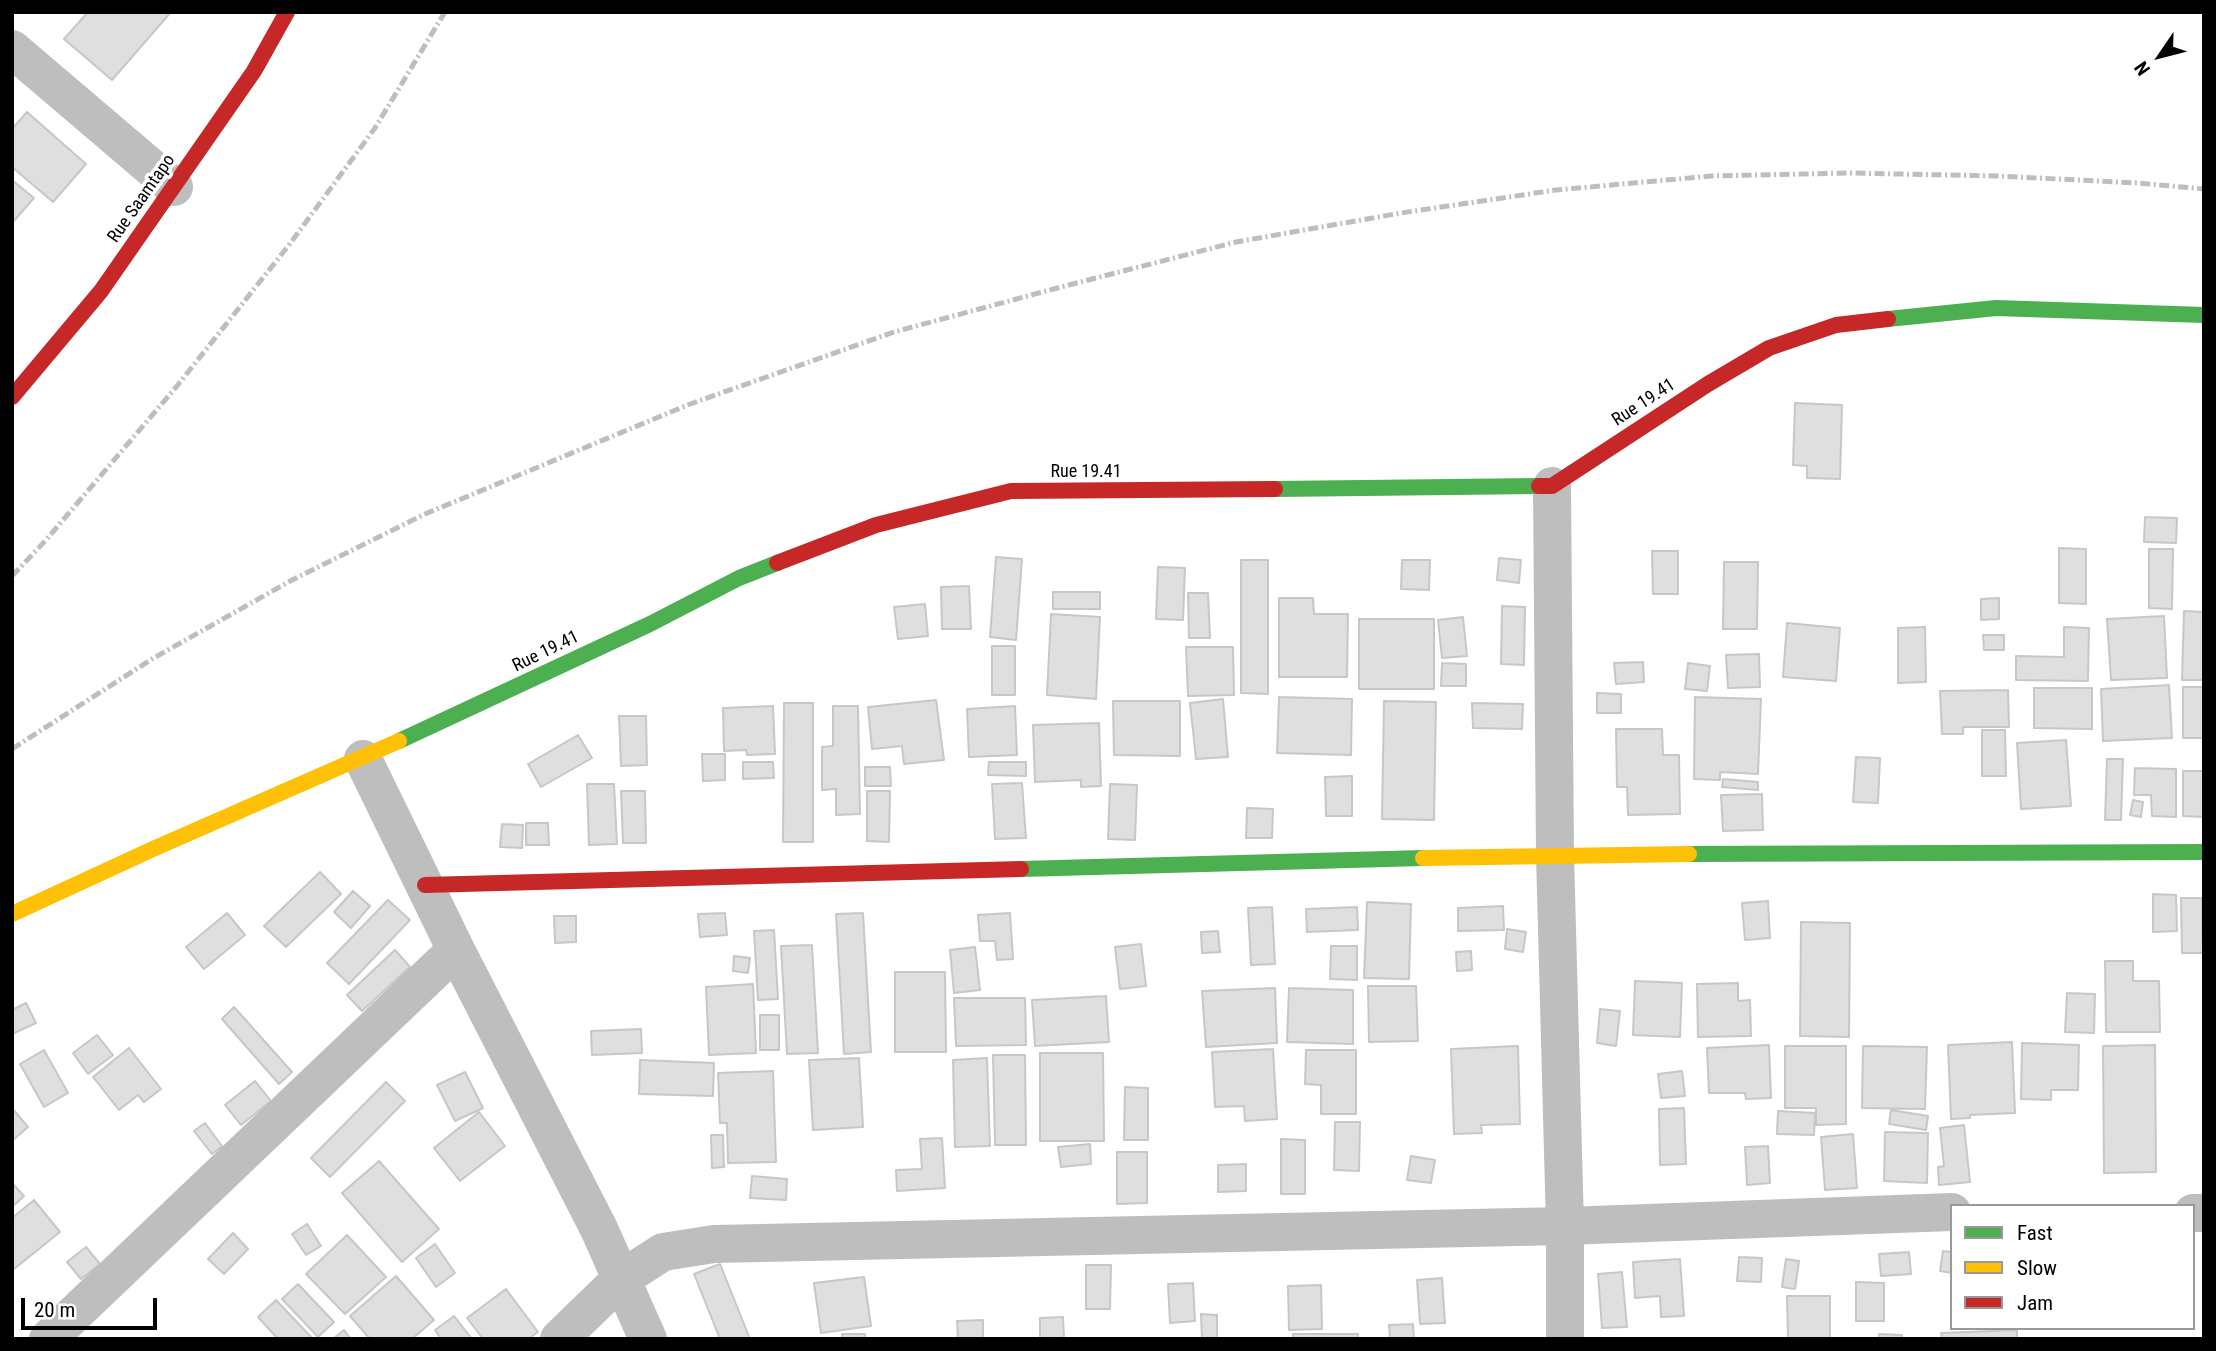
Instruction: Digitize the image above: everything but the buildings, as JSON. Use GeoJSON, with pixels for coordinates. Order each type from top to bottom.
{"type":"FeatureCollection","features":[{"type":"Feature","properties":{"kind":"street","name":"Rue Saamtapo"},"geometry":{"type":"LineString","coordinates":[[12,397],[101,291],[254,72],[287,12]]}},
{"type":"Feature","properties":{"kind":"street"},"geometry":{"type":"LineString","coordinates":[[12,49],[174,187]]}},
{"type":"Feature","properties":{"kind":"street","name":"Rue 19.41"},"geometry":{"type":"LineString","coordinates":[[12,914],[363,759],[650,624],[739,578],[876,525],[1011,491],[1235,491],[1552,485],[1707,384],[1769,348],[1836,325],[1996,308],[2204,315]]}},
{"type":"Feature","properties":{"kind":"street"},"geometry":{"type":"LineString","coordinates":[[1552,485],[1555,855],[1565,1226],[1565,1339]]}},
{"type":"Feature","properties":{"kind":"street"},"geometry":{"type":"LineString","coordinates":[[363,759],[456,950],[593,1217],[648,1339]]}},
{"type":"Feature","properties":{"kind":"street"},"geometry":{"type":"LineString","coordinates":[[425,885],[1555,855],[2204,852]]}},
{"type":"Feature","properties":{"kind":"street"},"geometry":{"type":"LineString","coordinates":[[48,1339],[456,950]]}},
{"type":"Feature","properties":{"kind":"street"},"geometry":{"type":"LineString","coordinates":[[559,1339],[621,1279],[663,1252],[714,1244],[1565,1226],[1950,1212]]}},
{"type":"Feature","properties":{"kind":"railway"},"geometry":{"type":"LineString","coordinates":[[12,576],[177,386],[289,245],[375,128],[445,12]]}},
{"type":"Feature","properties":{"kind":"railway"},"geometry":{"type":"LineString","coordinates":[[12,749],[152,659],[292,580],[425,514],[690,404],[894,332],[1236,242],[1401,213],[1556,190],[1711,176],[1850,173],[1998,176],[2204,189]]}},
{"type":"Feature","properties":{"kind":"traffic: fast"},"geometry":{"type":"LineString","coordinates":[[1888,319],[1996,308],[2204,315]]}},
{"type":"Feature","properties":{"kind":"traffic: fast"},"geometry":{"type":"LineString","coordinates":[[1275,489],[1539,486]]}},
{"type":"Feature","properties":{"kind":"traffic: fast"},"geometry":{"type":"LineString","coordinates":[[399,741],[650,624],[739,578],[777,563]]}},
{"type":"Feature","properties":{"kind":"traffic: fast"},"geometry":{"type":"LineString","coordinates":[[1689,854],[2204,852]]}},
{"type":"Feature","properties":{"kind":"traffic: fast"},"geometry":{"type":"LineString","coordinates":[[1021,869],[1423,858]]}},
{"type":"Feature","properties":{"kind":"traffic: slow"},"geometry":{"type":"LineString","coordinates":[[12,914],[399,741]]}},
{"type":"Feature","properties":{"kind":"traffic: slow"},"geometry":{"type":"LineString","coordinates":[[1423,858],[1689,854]]}},
{"type":"Feature","properties":{"kind":"traffic: jam"},"geometry":{"type":"LineString","coordinates":[[12,397],[101,291],[254,71],[287,12]]}},
{"type":"Feature","properties":{"kind":"traffic: jam"},"geometry":{"type":"LineString","coordinates":[[1539,486],[1552,486],[1708,384],[1769,348],[1836,325],[1888,319]]}},
{"type":"Feature","properties":{"kind":"traffic: jam"},"geometry":{"type":"LineString","coordinates":[[777,563],[876,525],[1011,491],[1275,489]]}},
{"type":"Feature","properties":{"kind":"traffic: jam"},"geometry":{"type":"LineString","coordinates":[[425,885],[1021,869]]}}]}
